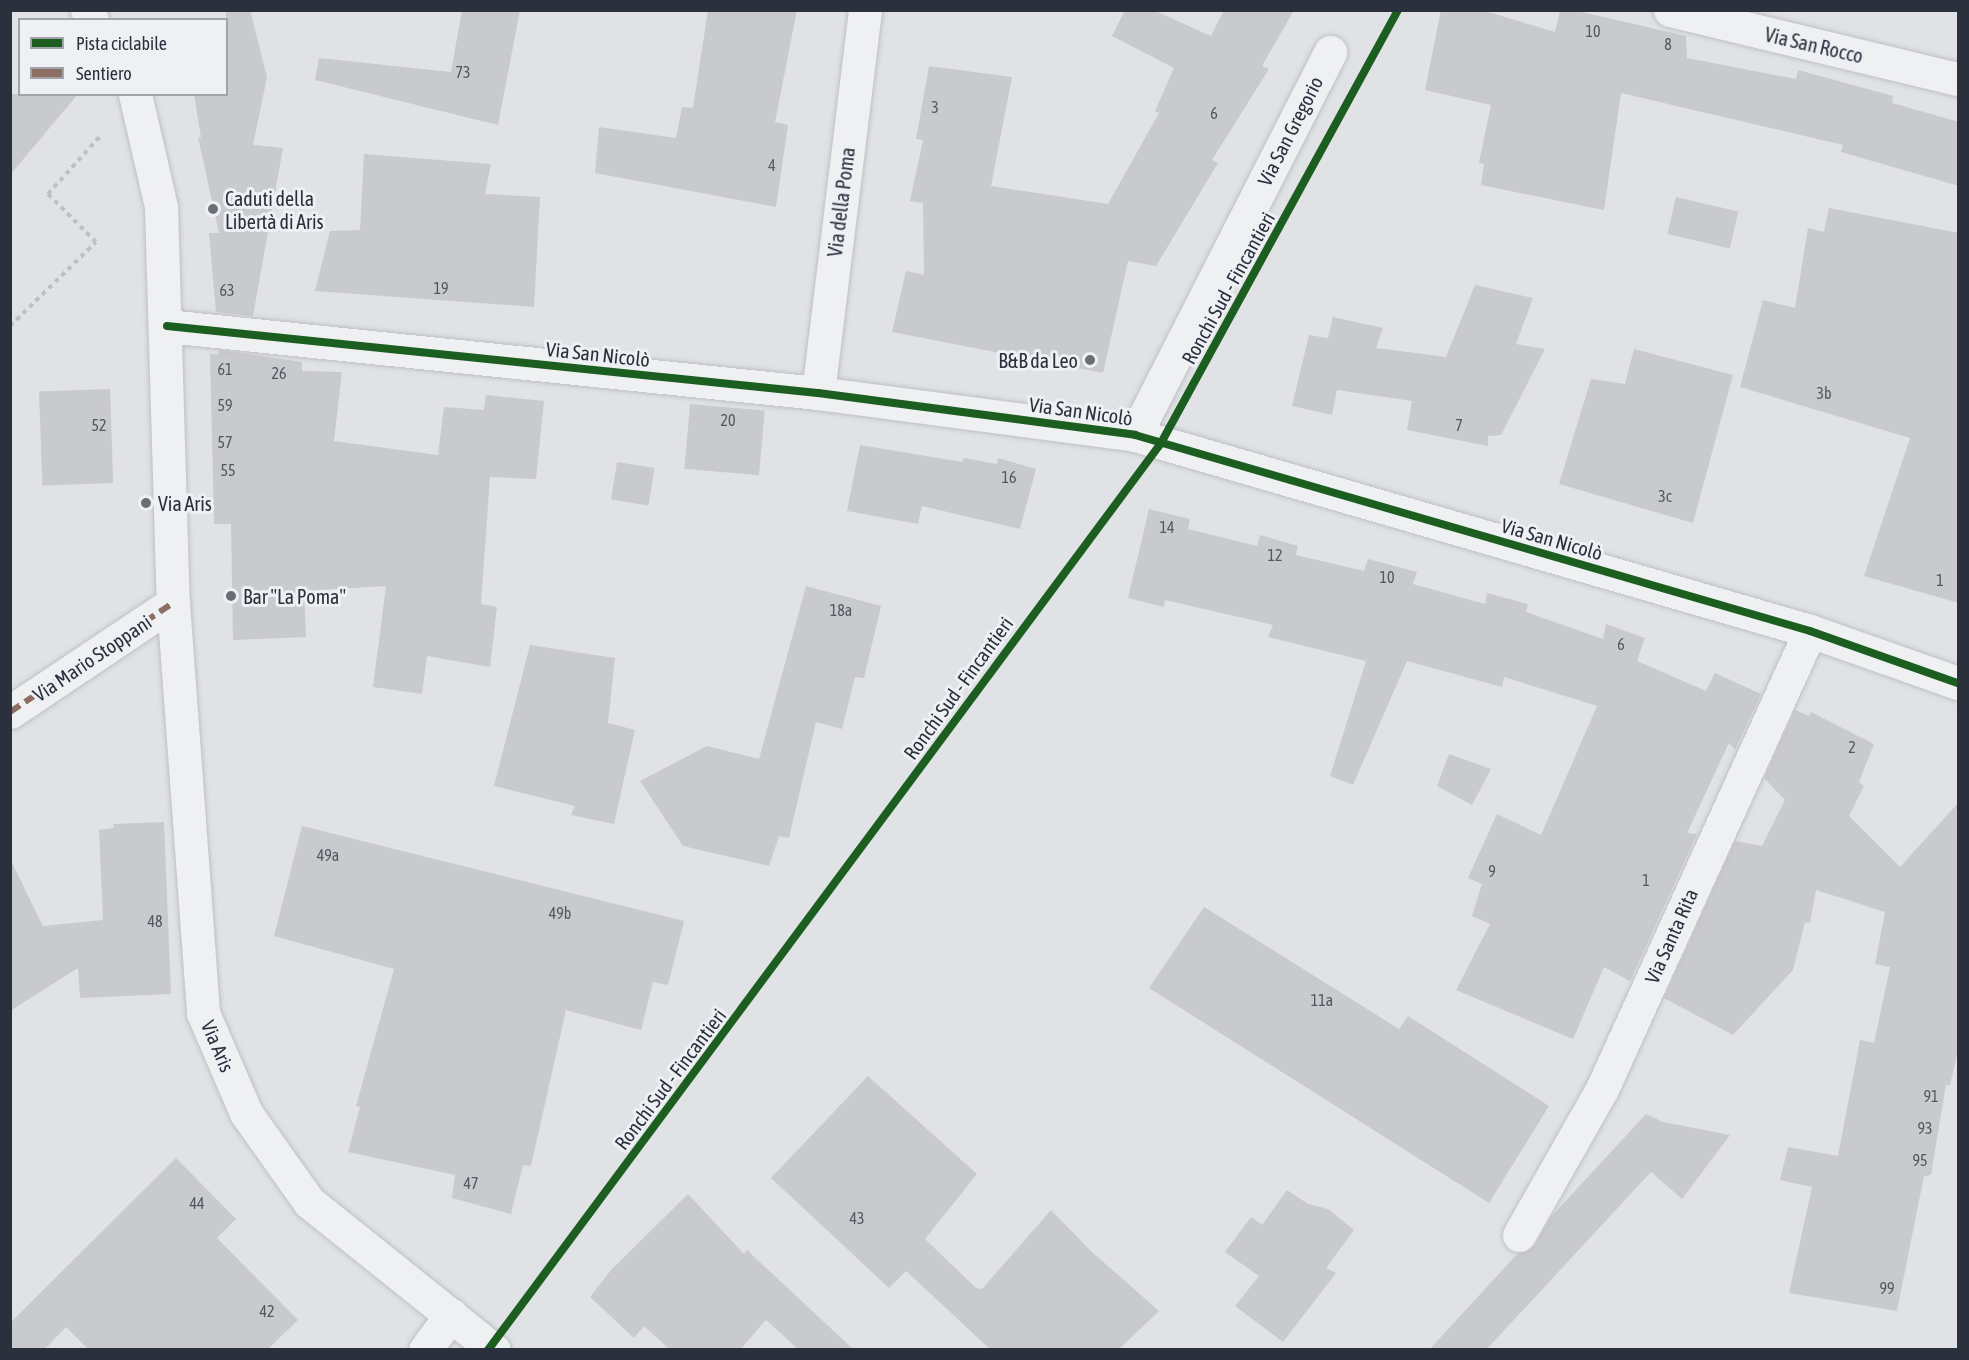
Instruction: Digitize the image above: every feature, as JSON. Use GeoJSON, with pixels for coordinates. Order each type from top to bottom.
{"type":"FeatureCollection","features":[{"type":"Feature","properties":{"kind":"street","name":"Via della Poma"},"geometry":{"type":"LineString","coordinates":[[818,393],[866,10]]}},
{"type":"Feature","properties":{"kind":"street","name":"Via San Rocco"},"geometry":{"type":"LineString","coordinates":[[1670,10],[1959,79]]}},
{"type":"Feature","properties":{"kind":"street","name":"Via San Gregorio"},"geometry":{"type":"LineString","coordinates":[[1135,435],[1330,52]]}},
{"type":"Feature","properties":{"kind":"street","name":"Via Aris"},"geometry":{"type":"LineString","coordinates":[[136,96],[161,207],[167,326],[173,603],[203,1013],[246,1113],[309,1202],[494,1350]]}},
{"type":"Feature","properties":{"kind":"street","name":"Via San Nicolò"},"geometry":{"type":"LineString","coordinates":[[167,326],[818,393],[1135,435],[1810,631],[1959,683]]}},
{"type":"Feature","properties":{"kind":"street","name":"Via Mario Stoppani"},"geometry":{"type":"LineString","coordinates":[[10,712],[173,603]]}},
{"type":"Feature","properties":{"kind":"street","name":"Via Santa Rita"},"geometry":{"type":"LineString","coordinates":[[1519,1235],[1602,1089],[1810,631]]}},
{"type":"Feature","properties":{"kind":"street"},"geometry":{"type":"LineString","coordinates":[[425,1350],[451,1315]]}},
{"type":"Feature","properties":{"kind":"path"},"geometry":{"type":"LineString","coordinates":[[10,326],[96,242],[48,194],[135,96]]}},
{"type":"Feature","properties":{"kind":"building"},"geometry":{"type":"Polygon","coordinates":[[[226,10],[250,10],[267,77],[253,145],[283,148],[253,316],[216,312],[209,233],[219,233],[198,137],[201,138],[194,96],[228,96],[228,18],[226,18],[226,10]]]}},
{"type":"Feature","properties":{"kind":"building"},"geometry":{"type":"Polygon","coordinates":[[[462,10],[520,10],[498,125],[315,80],[319,58],[451,72],[462,10]]]}},
{"type":"Feature","properties":{"kind":"building"},"geometry":{"type":"Polygon","coordinates":[[[708,10],[797,10],[775,122],[788,125],[776,207],[595,173],[599,127],[676,138],[682,107],[693,108],[708,10]]]}},
{"type":"Feature","properties":{"kind":"building"},"geometry":{"type":"Polygon","coordinates":[[[1125,10],[1153,10],[1211,36],[1224,10],[1294,10],[1262,66],[1269,69],[1212,160],[1218,163],[1156,266],[1128,261],[1103,373],[892,332],[906,271],[924,275],[923,203],[910,201],[923,140],[916,139],[929,66],[1012,77],[991,186],[1108,204],[1159,113],[1155,111],[1174,68],[1112,36],[1125,10]]]}},
{"type":"Feature","properties":{"kind":"building"},"geometry":{"type":"Polygon","coordinates":[[[1441,10],[1482,10],[1555,32],[1560,10],[1573,10],[1686,36],[1687,58],[1796,79],[1798,70],[1893,96],[1892,103],[1959,122],[1959,186],[1841,152],[1843,145],[1621,93],[1604,210],[1481,185],[1484,164],[1479,163],[1491,105],[1425,90],[1441,10]]]}},
{"type":"Feature","properties":{"kind":"building"},"geometry":{"type":"Polygon","coordinates":[[[10,94],[76,96],[10,175],[10,94]]]}},
{"type":"Feature","properties":{"kind":"building"},"geometry":{"type":"Polygon","coordinates":[[[364,154],[491,164],[485,194],[540,197],[534,307],[315,291],[330,231],[360,230],[364,154]]]}},
{"type":"Feature","properties":{"kind":"building"},"geometry":{"type":"Polygon","coordinates":[[[1676,197],[1738,211],[1730,248],[1667,234],[1676,197]]]}},
{"type":"Feature","properties":{"kind":"building"},"geometry":{"type":"Polygon","coordinates":[[[1829,208],[1959,233],[1959,603],[1864,576],[1910,438],[1740,387],[1763,300],[1795,308],[1808,228],[1824,232],[1829,208]]]}},
{"type":"Feature","properties":{"kind":"building"},"geometry":{"type":"Polygon","coordinates":[[[1475,285],[1533,298],[1516,344],[1545,349],[1501,435],[1488,436],[1488,446],[1407,430],[1412,401],[1337,390],[1332,415],[1292,406],[1309,335],[1328,338],[1333,317],[1383,328],[1376,348],[1446,357],[1475,285]]]}},
{"type":"Feature","properties":{"kind":"building"},"geometry":{"type":"Polygon","coordinates":[[[1634,349],[1733,375],[1693,523],[1559,484],[1591,379],[1625,384],[1634,349]]]}},
{"type":"Feature","properties":{"kind":"building"},"geometry":{"type":"Polygon","coordinates":[[[219,350],[302,362],[302,371],[342,372],[334,441],[438,455],[444,407],[484,410],[486,395],[544,401],[536,479],[490,477],[481,604],[497,607],[490,667],[427,656],[422,694],[373,687],[386,586],[304,591],[306,637],[233,640],[231,524],[214,524],[210,354],[219,354],[219,350]]]}},
{"type":"Feature","properties":{"kind":"building"},"geometry":{"type":"Polygon","coordinates":[[[110,389],[113,483],[42,485],[39,391],[110,389]]]}},
{"type":"Feature","properties":{"kind":"building"},"geometry":{"type":"Polygon","coordinates":[[[690,404],[765,411],[759,475],[684,469],[690,404]]]}},
{"type":"Feature","properties":{"kind":"building"},"geometry":{"type":"Polygon","coordinates":[[[860,445],[962,462],[964,458],[997,464],[998,458],[1036,469],[1020,529],[922,506],[918,524],[847,511],[860,445]]]}},
{"type":"Feature","properties":{"kind":"building"},"geometry":{"type":"Polygon","coordinates":[[[617,462],[655,468],[649,505],[611,500],[617,462]]]}},
{"type":"Feature","properties":{"kind":"building"},"geometry":{"type":"Polygon","coordinates":[[[1149,509],[1190,519],[1188,529],[1257,546],[1260,535],[1298,546],[1296,555],[1364,571],[1368,559],[1417,572],[1413,584],[1485,604],[1487,593],[1528,604],[1526,612],[1603,639],[1606,624],[1645,638],[1637,661],[1706,691],[1715,673],[1761,694],[1735,750],[1729,743],[1687,833],[1697,834],[1630,981],[1604,967],[1573,1039],[1456,990],[1490,924],[1472,916],[1482,884],[1468,878],[1497,814],[1541,835],[1597,706],[1504,677],[1502,687],[1407,661],[1353,785],[1330,776],[1366,661],[1268,637],[1273,625],[1165,600],[1164,607],[1128,598],[1149,509]]]}},
{"type":"Feature","properties":{"kind":"building"},"geometry":{"type":"Polygon","coordinates":[[[806,586],[881,606],[864,678],[855,677],[842,729],[816,722],[789,838],[779,836],[769,866],[683,846],[640,781],[707,746],[759,759],[806,586]]]}},
{"type":"Feature","properties":{"kind":"building"},"geometry":{"type":"Polygon","coordinates":[[[530,645],[615,658],[608,723],[635,730],[614,824],[571,815],[575,806],[494,786],[530,645]]]}},
{"type":"Feature","properties":{"kind":"building"},"geometry":{"type":"Polygon","coordinates":[[[1795,710],[1809,716],[1811,712],[1874,744],[1859,782],[1864,786],[1849,816],[1900,867],[1959,802],[1959,1046],[1950,1085],[1946,1085],[1931,1175],[1924,1176],[1897,1311],[1789,1293],[1812,1187],[1780,1180],[1788,1147],[1838,1156],[1860,1040],[1874,1043],[1890,967],[1875,964],[1885,912],[1816,890],[1810,923],[1805,922],[1793,970],[1733,1035],[1664,998],[1735,841],[1762,846],[1785,800],[1764,778],[1795,710]]]}},
{"type":"Feature","properties":{"kind":"building"},"geometry":{"type":"Polygon","coordinates":[[[1449,754],[1491,769],[1472,805],[1437,786],[1449,754]]]}},
{"type":"Feature","properties":{"kind":"building"},"geometry":{"type":"Polygon","coordinates":[[[164,822],[171,994],[80,998],[78,968],[10,1011],[10,859],[43,926],[103,920],[99,830],[114,828],[113,824],[164,822]]]}},
{"type":"Feature","properties":{"kind":"building"},"geometry":{"type":"Polygon","coordinates":[[[302,826],[684,921],[668,985],[653,982],[641,1030],[566,1010],[531,1166],[523,1165],[511,1214],[452,1198],[455,1175],[348,1152],[360,1107],[356,1106],[394,969],[274,936],[302,826]]]}},
{"type":"Feature","properties":{"kind":"building"},"geometry":{"type":"Polygon","coordinates":[[[1204,907],[1399,1029],[1408,1016],[1549,1106],[1489,1203],[1149,988],[1204,907]]]}},
{"type":"Feature","properties":{"kind":"building"},"geometry":{"type":"Polygon","coordinates":[[[868,1076],[977,1174],[925,1239],[976,1288],[982,1289],[1051,1210],[1092,1252],[1159,1311],[1118,1350],[991,1350],[906,1271],[889,1288],[771,1178],[868,1076]]]}},
{"type":"Feature","properties":{"kind":"building"},"geometry":{"type":"Polygon","coordinates":[[[1646,1114],[1663,1122],[1730,1135],[1682,1199],[1651,1172],[1486,1350],[1429,1350],[1518,1253],[1535,1245],[1550,1218],[1646,1114]]]}},
{"type":"Feature","properties":{"kind":"building"},"geometry":{"type":"Polygon","coordinates":[[[176,1158],[236,1219],[217,1238],[298,1320],[267,1350],[89,1350],[66,1327],[44,1350],[10,1350],[10,1323],[176,1158]]]}},
{"type":"Feature","properties":{"kind":"building"},"geometry":{"type":"Polygon","coordinates":[[[1287,1190],[1308,1204],[1328,1209],[1354,1230],[1326,1268],[1336,1273],[1283,1342],[1235,1306],[1259,1276],[1225,1252],[1251,1217],[1262,1225],[1287,1190]]]}},
{"type":"Feature","properties":{"kind":"building"},"geometry":{"type":"Polygon","coordinates":[[[688,1194],[744,1254],[747,1250],[854,1350],[799,1350],[766,1320],[740,1350],[670,1350],[644,1326],[634,1338],[590,1297],[611,1270],[688,1194]]]}},
{"type":"Feature","properties":{"kind":"marked path"},"geometry":{"type":"LineString","coordinates":[[10,712],[173,603]]}},
{"type":"Feature","properties":{"kind":"cycle path","name":"Ronchi Sud - Fincantieri"},"geometry":{"type":"LineString","coordinates":[[488,1350],[1161,443],[1398,10]]}},
{"type":"Feature","properties":{"kind":"cycle path"},"geometry":{"type":"LineString","coordinates":[[167,326],[818,393],[1135,435],[1810,631],[1958,683]]}},
{"type":"Feature","properties":{"kind":"place","name":"Caduti della Libertà di Aris"},"geometry":{"type":"Point","coordinates":[213,209]}},
{"type":"Feature","properties":{"kind":"place","name":"B&B da Leo"},"geometry":{"type":"Point","coordinates":[1090,360]}},
{"type":"Feature","properties":{"kind":"place","name":"Via Aris"},"geometry":{"type":"Point","coordinates":[146,503]}},
{"type":"Feature","properties":{"kind":"place","name":"Bar \"La Poma\""},"geometry":{"type":"Point","coordinates":[231,596]}}]}
